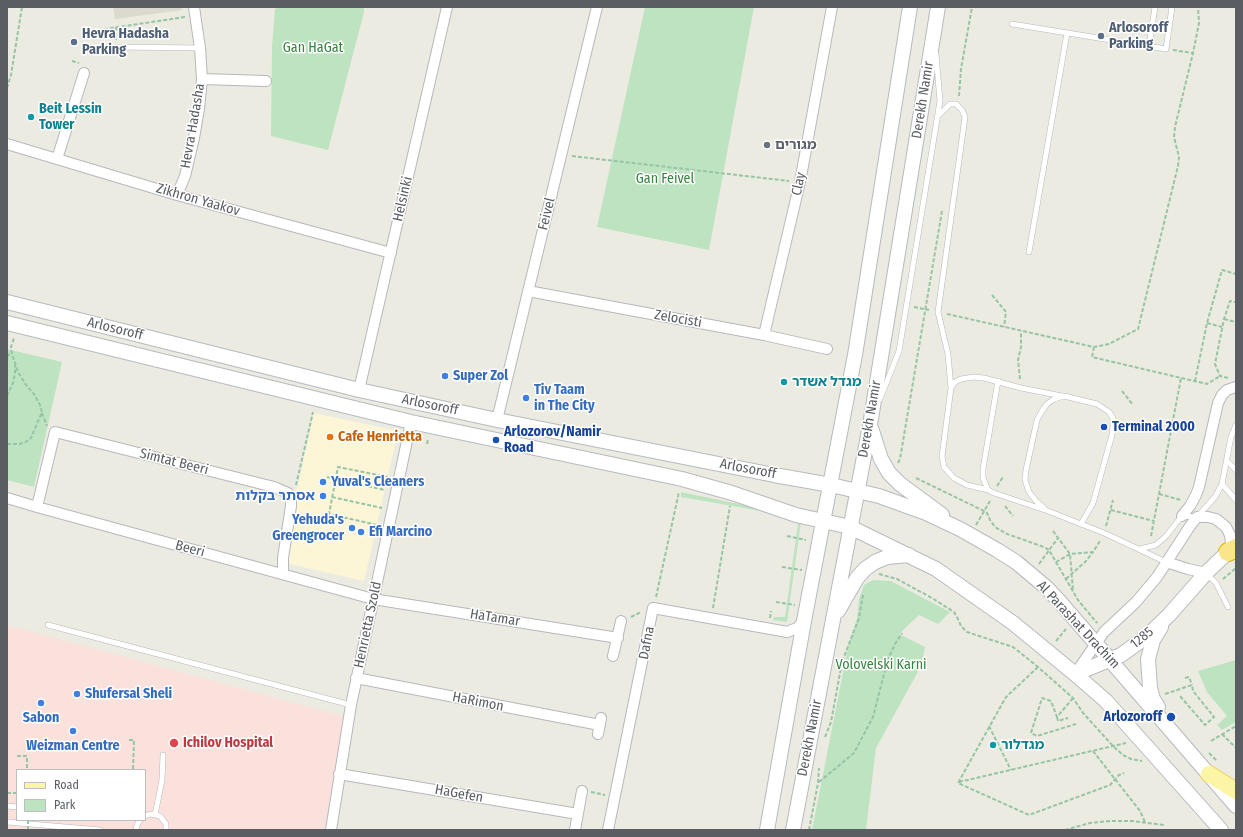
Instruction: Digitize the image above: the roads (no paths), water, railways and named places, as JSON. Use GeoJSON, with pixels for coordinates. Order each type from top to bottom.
{"type":"FeatureCollection","features":[{"type":"Feature","properties":{"kind":"main road"},"geometry":{"type":"LineString","coordinates":[[1214,768],[1236,791]]}},
{"type":"Feature","properties":{"kind":"street","name":"Helsinki"},"geometry":{"type":"LineString","coordinates":[[359,390],[447,7]]}},
{"type":"Feature","properties":{"kind":"street","name":"Feivel"},"geometry":{"type":"LineString","coordinates":[[497,420],[597,7]]}},
{"type":"Feature","properties":{"kind":"street","name":"Clay"},"geometry":{"type":"LineString","coordinates":[[764,335],[800,182],[832,7]]}},
{"type":"Feature","properties":{"kind":"street","name":"Derekh Namir"},"geometry":{"type":"LineString","coordinates":[[767,830],[806,606],[857,348],[910,7]]}},
{"type":"Feature","properties":{"kind":"street","name":"Derekh Namir"},"geometry":{"type":"LineString","coordinates":[[793,830],[870,425],[938,7]]}},
{"type":"Feature","properties":{"kind":"street","name":"Hevra Hadasha"},"geometry":{"type":"LineString","coordinates":[[177,195],[185,176],[194,138],[202,79],[195,11]]}},
{"type":"Feature","properties":{"kind":"street"},"geometry":{"type":"LineString","coordinates":[[57,159],[84,73]]}},
{"type":"Feature","properties":{"kind":"street"},"geometry":{"type":"LineString","coordinates":[[202,79],[266,81]]}},
{"type":"Feature","properties":{"kind":"street","name":"Zikhron Yaakov"},"geometry":{"type":"LineString","coordinates":[[7,144],[177,195],[391,253]]}},
{"type":"Feature","properties":{"kind":"street","name":"Zelocisti"},"geometry":{"type":"LineString","coordinates":[[528,291],[764,335],[827,349]]}},
{"type":"Feature","properties":{"kind":"street","name":"Arlosoroff"},"geometry":{"type":"LineString","coordinates":[[7,302],[359,390],[497,420],[857,491]]}},
{"type":"Feature","properties":{"kind":"street","name":"Arlosoroff"},"geometry":{"type":"LineString","coordinates":[[12,324],[411,422],[682,479],[732,493],[796,515],[850,527]]}},
{"type":"Feature","properties":{"kind":"street"},"geometry":{"type":"LineString","coordinates":[[1182,516],[1190,506],[1199,487],[1218,403],[1222,395],[1233,383]]}},
{"type":"Feature","properties":{"kind":"street","name":"Henrietta Szold"},"geometry":{"type":"LineString","coordinates":[[331,830],[356,678],[411,422]]}},
{"type":"Feature","properties":{"kind":"street"},"geometry":{"type":"LineString","coordinates":[[870,425],[881,459],[889,473],[900,484],[965,532]]}},
{"type":"Feature","properties":{"kind":"street","name":"Simtat Beeri"},"geometry":{"type":"LineString","coordinates":[[37,508],[55,432],[274,487],[288,493],[291,500],[282,558],[283,574]]}},
{"type":"Feature","properties":{"kind":"street","name":"Al Parashat Drachim"},"geometry":{"type":"LineString","coordinates":[[857,491],[879,496],[926,513],[965,532],[1016,562],[1060,602],[1171,729],[1214,768],[1236,806]]}},
{"type":"Feature","properties":{"kind":"street","name":"Beeri"},"geometry":{"type":"LineString","coordinates":[[7,498],[37,508],[373,599]]}},
{"type":"Feature","properties":{"kind":"street"},"geometry":{"type":"LineString","coordinates":[[1197,517],[1216,519],[1226,527],[1230,535],[1231,543],[1234,546]]}},
{"type":"Feature","properties":{"kind":"street","name":"1285"},"geometry":{"type":"LineString","coordinates":[[1075,674],[1104,632],[1126,613],[1148,588],[1197,517]]}},
{"type":"Feature","properties":{"kind":"street"},"geometry":{"type":"LineString","coordinates":[[850,527],[936,569],[1012,623],[1047,651],[1106,701],[1221,830]]}},
{"type":"Feature","properties":{"kind":"street","name":"1285"},"geometry":{"type":"LineString","coordinates":[[1075,674],[1120,655],[1146,636],[1169,615],[1206,573],[1234,546]]}},
{"type":"Feature","properties":{"kind":"street"},"geometry":{"type":"LineString","coordinates":[[832,622],[857,578],[865,569],[875,562],[887,557],[909,555]]}},
{"type":"Feature","properties":{"kind":"street"},"geometry":{"type":"LineString","coordinates":[[1166,562],[1206,573]]}},
{"type":"Feature","properties":{"kind":"street","name":"HaTamar"},"geometry":{"type":"LineString","coordinates":[[373,599],[618,638]]}},
{"type":"Feature","properties":{"kind":"street","name":"Dafna"},"geometry":{"type":"LineString","coordinates":[[608,830],[653,608],[787,632],[797,628],[804,621]]}},
{"type":"Feature","properties":{"kind":"street"},"geometry":{"type":"LineString","coordinates":[[1169,615],[1153,640],[1148,659],[1150,688],[1153,699],[1171,729]]}},
{"type":"Feature","properties":{"kind":"street"},"geometry":{"type":"LineString","coordinates":[[614,656],[621,621]]}},
{"type":"Feature","properties":{"kind":"street","name":"HaRimon"},"geometry":{"type":"LineString","coordinates":[[356,678],[600,726]]}},
{"type":"Feature","properties":{"kind":"street","name":"HaGefen"},"geometry":{"type":"LineString","coordinates":[[339,774],[578,814]]}},
{"type":"Feature","properties":{"kind":"street"},"geometry":{"type":"LineString","coordinates":[[574,830],[582,790]]}},
{"type":"Feature","properties":{"kind":"lane"},"geometry":{"type":"LineString","coordinates":[[1149,46],[1155,7]]}},
{"type":"Feature","properties":{"kind":"lane"},"geometry":{"type":"LineString","coordinates":[[1012,24],[1166,49],[1172,7]]}},
{"type":"Feature","properties":{"kind":"lane"},"geometry":{"type":"LineString","coordinates":[[870,425],[898,351],[938,116],[940,101],[934,29]]}},
{"type":"Feature","properties":{"kind":"lane"},"geometry":{"type":"LineString","coordinates":[[1029,252],[1034,216],[1067,33]]}},
{"type":"Feature","properties":{"kind":"lane"},"geometry":{"type":"LineString","coordinates":[[117,47],[200,48]]}},
{"type":"Feature","properties":{"kind":"lane"},"geometry":{"type":"LineString","coordinates":[[938,116],[950,104],[956,104],[962,110],[965,117],[938,312],[948,354],[950,388],[942,456],[944,467],[954,478],[968,485],[988,490],[1048,511],[1140,549],[1166,562]]}},
{"type":"Feature","properties":{"kind":"lane"},"geometry":{"type":"LineString","coordinates":[[950,388],[955,382],[966,378],[984,378],[1021,388],[1097,404],[1109,412],[1113,418],[1112,435],[1092,503],[1081,524]]}},
{"type":"Feature","properties":{"kind":"lane"},"geometry":{"type":"LineString","coordinates":[[988,490],[983,478],[983,469],[998,382]]}},
{"type":"Feature","properties":{"kind":"lane"},"geometry":{"type":"LineString","coordinates":[[1048,511],[1037,502],[1030,492],[1025,480],[1026,470],[1037,420],[1047,404],[1054,398],[1064,396]]}},
{"type":"Feature","properties":{"kind":"lane"},"geometry":{"type":"LineString","coordinates":[[1140,549],[1156,545],[1166,536],[1182,516],[1197,517],[1215,496],[1222,484],[1231,437],[1236,425]]}},
{"type":"Feature","properties":{"kind":"lane"},"geometry":{"type":"LineString","coordinates":[[1231,437],[1236,441]]}},
{"type":"Feature","properties":{"kind":"lane"},"geometry":{"type":"LineString","coordinates":[[1227,461],[1236,470]]}},
{"type":"Feature","properties":{"kind":"lane"},"geometry":{"type":"LineString","coordinates":[[1222,484],[1236,500]]}},
{"type":"Feature","properties":{"kind":"lane"},"geometry":{"type":"LineString","coordinates":[[1206,573],[1216,583],[1228,607]]}},
{"type":"Feature","properties":{"kind":"lane"},"geometry":{"type":"LineString","coordinates":[[48,625],[351,705]]}},
{"type":"Feature","properties":{"kind":"lane"},"geometry":{"type":"LineString","coordinates":[[155,815],[162,780],[163,755]]}},
{"type":"Feature","properties":{"kind":"lane"},"geometry":{"type":"LineString","coordinates":[[146,816],[151,814],[160,816],[166,824],[166,830]]}},
{"type":"Feature","properties":{"kind":"lane"},"geometry":{"type":"LineString","coordinates":[[7,822],[100,830]]}},
{"type":"Feature","properties":{"kind":"place","name":"Arlosoroff Parking"},"geometry":{"type":"Point","coordinates":[1101,36]}},
{"type":"Feature","properties":{"kind":"place","name":"Hevra Hadasha Parking"},"geometry":{"type":"Point","coordinates":[74,42]}},
{"type":"Feature","properties":{"kind":"place","name":"Beit Lessin Tower"},"geometry":{"type":"Point","coordinates":[31,117]}},
{"type":"Feature","properties":{"kind":"place","name":"מגורים"},"geometry":{"type":"Point","coordinates":[767,145]}},
{"type":"Feature","properties":{"kind":"place","name":"Super Zol"},"geometry":{"type":"Point","coordinates":[445,376]}},
{"type":"Feature","properties":{"kind":"place","name":"מגדל אשדר"},"geometry":{"type":"Point","coordinates":[784,382]}},
{"type":"Feature","properties":{"kind":"place","name":"Tiv Taam in The City"},"geometry":{"type":"Point","coordinates":[526,398]}},
{"type":"Feature","properties":{"kind":"place","name":"Terminal 2000"},"geometry":{"type":"Point","coordinates":[1104,427]}},
{"type":"Feature","properties":{"kind":"place","name":"Cafe Henrietta"},"geometry":{"type":"Point","coordinates":[330,437]}},
{"type":"Feature","properties":{"kind":"place","name":"Arlozorov/Namir Road"},"geometry":{"type":"Point","coordinates":[496,440]}},
{"type":"Feature","properties":{"kind":"place","name":"Yuval's Cleaners"},"geometry":{"type":"Point","coordinates":[323,482]}},
{"type":"Feature","properties":{"kind":"place","name":"אסתר בקלות"},"geometry":{"type":"Point","coordinates":[323,496]}},
{"type":"Feature","properties":{"kind":"place","name":"Yehuda's Greengrocer"},"geometry":{"type":"Point","coordinates":[352,528]}},
{"type":"Feature","properties":{"kind":"place","name":"Efi Marcino"},"geometry":{"type":"Point","coordinates":[361,532]}},
{"type":"Feature","properties":{"kind":"place","name":"Shufersal Sheli"},"geometry":{"type":"Point","coordinates":[77,694]}},
{"type":"Feature","properties":{"kind":"place","name":"Sabon"},"geometry":{"type":"Point","coordinates":[41,703]}},
{"type":"Feature","properties":{"kind":"place","name":"Arlozoroff"},"geometry":{"type":"Point","coordinates":[1171,717]}},
{"type":"Feature","properties":{"kind":"place","name":"Weizman Centre"},"geometry":{"type":"Point","coordinates":[73,731]}},
{"type":"Feature","properties":{"kind":"place","name":"Ichilov Hospital"},"geometry":{"type":"Point","coordinates":[174,743]}},
{"type":"Feature","properties":{"kind":"place","name":"מגדלור"},"geometry":{"type":"Point","coordinates":[993,745]}},
{"type":"Feature","properties":{"kind":"park label","name":"Gan HaGat"},"geometry":{"type":"Point","coordinates":[313,48]}},
{"type":"Feature","properties":{"kind":"park label","name":"Gan Feivel"},"geometry":{"type":"Point","coordinates":[665,179]}},
{"type":"Feature","properties":{"kind":"park label","name":"Volovelski Karni"},"geometry":{"type":"Point","coordinates":[881,665]}}]}
